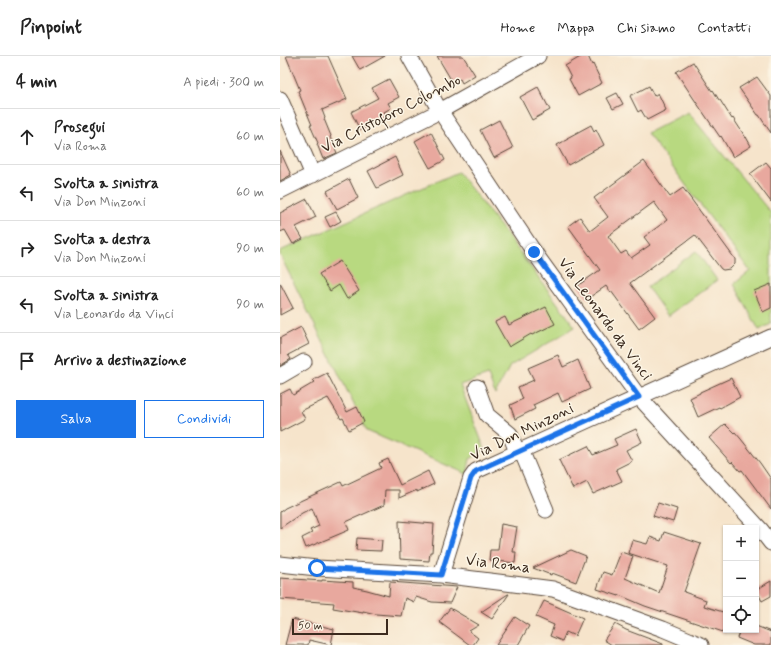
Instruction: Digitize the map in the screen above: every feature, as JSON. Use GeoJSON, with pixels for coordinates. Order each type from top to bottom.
{"type":"FeatureCollection","features":[{"type":"Feature","properties":{"kind":"street","name":"Via Leonardo da Vinci"},"geometry":{"type":"LineString","coordinates":[[409,56],[440,111],[534,252],[639,397],[766,527],[771,543]]}},
{"type":"Feature","properties":{"kind":"street","name":"Via Cristoforo Colombo"},"geometry":{"type":"LineString","coordinates":[[280,191],[440,111],[538,56]]}},
{"type":"Feature","properties":{"kind":"street"},"geometry":{"type":"LineString","coordinates":[[280,99],[312,175]]}},
{"type":"Feature","properties":{"kind":"street","name":"Via Don Minzoni"},"geometry":{"type":"LineString","coordinates":[[441,575],[471,478],[476,471],[771,337]]}},
{"type":"Feature","properties":{"kind":"street"},"geometry":{"type":"LineString","coordinates":[[280,376],[304,362]]}},
{"type":"Feature","properties":{"kind":"street"},"geometry":{"type":"LineString","coordinates":[[477,387],[487,415],[510,434],[546,510]]}},
{"type":"Feature","properties":{"kind":"street","name":"Via Roma"},"geometry":{"type":"LineString","coordinates":[[280,564],[317,568],[441,575],[553,589],[663,629],[701,645]]}},
{"type":"Feature","properties":{"kind":"green space"},"geometry":{"type":"Polygon","coordinates":[[[688,112],[771,213],[771,324],[759,330],[734,284],[750,271],[647,133],[688,112]]]}},
{"type":"Feature","properties":{"kind":"green space"},"geometry":{"type":"Polygon","coordinates":[[[458,172],[505,232],[575,327],[510,366],[495,394],[488,375],[460,385],[485,450],[470,459],[467,474],[367,431],[280,255],[280,251],[458,172]]]}},
{"type":"Feature","properties":{"kind":"green space"},"geometry":{"type":"Polygon","coordinates":[[[696,251],[717,280],[668,316],[647,287],[696,251]]]}},
{"type":"Feature","properties":{"kind":"building"},"geometry":{"type":"Polygon","coordinates":[[[286,56],[328,56],[347,99],[322,110],[331,136],[330,137],[337,153],[323,159],[310,125],[312,125],[298,91],[300,90],[286,56]]]}},
{"type":"Feature","properties":{"kind":"building"},"geometry":{"type":"Polygon","coordinates":[[[352,56],[385,56],[360,70],[352,56]]]}},
{"type":"Feature","properties":{"kind":"building"},"geometry":{"type":"Polygon","coordinates":[[[437,56],[463,56],[475,75],[462,83],[460,79],[453,83],[437,56]]]}},
{"type":"Feature","properties":{"kind":"building"},"geometry":{"type":"Polygon","coordinates":[[[582,56],[588,56],[602,83],[578,96],[569,79],[571,78],[565,66],[582,56]]]}},
{"type":"Feature","properties":{"kind":"building"},"geometry":{"type":"Polygon","coordinates":[[[693,62],[751,146],[733,157],[721,136],[720,137],[676,72],[693,62]]]}},
{"type":"Feature","properties":{"kind":"building"},"geometry":{"type":"Polygon","coordinates":[[[757,77],[771,96],[771,133],[739,88],[757,77]]]}},
{"type":"Feature","properties":{"kind":"building"},"geometry":{"type":"Polygon","coordinates":[[[389,79],[399,97],[388,103],[391,108],[384,112],[387,116],[360,130],[351,112],[378,98],[372,88],[389,79]]]}},
{"type":"Feature","properties":{"kind":"building"},"geometry":{"type":"Polygon","coordinates":[[[649,86],[654,96],[658,93],[666,110],[647,120],[641,110],[638,112],[630,96],[649,86]]]}},
{"type":"Feature","properties":{"kind":"building"},"geometry":{"type":"Polygon","coordinates":[[[538,87],[550,110],[532,120],[520,97],[538,87]]]}},
{"type":"Feature","properties":{"kind":"building"},"geometry":{"type":"Polygon","coordinates":[[[617,93],[623,104],[613,109],[607,98],[617,93]]]}},
{"type":"Feature","properties":{"kind":"building"},"geometry":{"type":"Polygon","coordinates":[[[499,120],[513,148],[494,158],[480,130],[499,120]]]}},
{"type":"Feature","properties":{"kind":"building"},"geometry":{"type":"Polygon","coordinates":[[[591,125],[594,131],[596,129],[604,145],[568,165],[557,145],[591,125]]]}},
{"type":"Feature","properties":{"kind":"building"},"geometry":{"type":"Polygon","coordinates":[[[431,132],[445,160],[430,168],[415,141],[431,132]]]}},
{"type":"Feature","properties":{"kind":"building"},"geometry":{"type":"Polygon","coordinates":[[[280,151],[291,175],[280,181],[280,151]]]}},
{"type":"Feature","properties":{"kind":"building"},"geometry":{"type":"Polygon","coordinates":[[[395,157],[403,175],[377,188],[368,171],[395,157]]]}},
{"type":"Feature","properties":{"kind":"building"},"geometry":{"type":"Polygon","coordinates":[[[644,161],[670,197],[683,188],[735,259],[735,264],[730,269],[721,269],[695,235],[630,283],[655,317],[639,329],[606,286],[587,299],[577,286],[600,270],[568,226],[580,217],[590,231],[608,217],[594,198],[644,161]],[[654,202],[608,236],[621,254],[626,251],[631,258],[650,245],[644,237],[667,220],[654,202]]]}},
{"type":"Feature","properties":{"kind":"building"},"geometry":{"type":"Polygon","coordinates":[[[766,162],[771,168],[771,202],[750,174],[766,162]]]}},
{"type":"Feature","properties":{"kind":"building"},"geometry":{"type":"Polygon","coordinates":[[[349,179],[358,198],[337,209],[327,191],[349,179]]]}},
{"type":"Feature","properties":{"kind":"building"},"geometry":{"type":"Polygon","coordinates":[[[307,199],[316,217],[296,227],[303,239],[293,244],[285,230],[280,232],[280,213],[307,199]]]}},
{"type":"Feature","properties":{"kind":"building"},"geometry":{"type":"Polygon","coordinates":[[[336,212],[341,221],[330,227],[325,217],[336,212]]]}},
{"type":"Feature","properties":{"kind":"building"},"geometry":{"type":"Polygon","coordinates":[[[340,261],[359,291],[347,299],[339,285],[330,291],[319,274],[340,261]]]}},
{"type":"Feature","properties":{"kind":"building"},"geometry":{"type":"Polygon","coordinates":[[[280,283],[293,308],[280,315],[280,283]]]}},
{"type":"Feature","properties":{"kind":"building"},"geometry":{"type":"Polygon","coordinates":[[[771,284],[771,308],[763,312],[754,291],[771,284]]]}},
{"type":"Feature","properties":{"kind":"building"},"geometry":{"type":"Polygon","coordinates":[[[546,307],[555,324],[532,335],[531,334],[509,347],[495,322],[505,317],[509,325],[546,307]]]}},
{"type":"Feature","properties":{"kind":"building"},"geometry":{"type":"Polygon","coordinates":[[[301,327],[309,344],[288,355],[291,359],[280,366],[280,338],[301,327]]]}},
{"type":"Feature","properties":{"kind":"building"},"geometry":{"type":"Polygon","coordinates":[[[558,355],[563,367],[578,360],[590,389],[562,402],[558,393],[533,405],[535,409],[515,419],[510,405],[523,399],[518,387],[534,380],[528,368],[558,355]]]}},
{"type":"Feature","properties":{"kind":"building"},"geometry":{"type":"Polygon","coordinates":[[[327,373],[347,412],[357,407],[364,422],[349,430],[343,418],[341,419],[328,398],[301,411],[305,419],[280,432],[280,394],[290,389],[293,395],[315,382],[313,380],[327,373]]]}},
{"type":"Feature","properties":{"kind":"building"},"geometry":{"type":"Polygon","coordinates":[[[731,378],[740,397],[720,408],[719,407],[698,417],[690,398],[731,378]]]}},
{"type":"Feature","properties":{"kind":"building"},"geometry":{"type":"Polygon","coordinates":[[[725,424],[741,439],[771,479],[771,509],[742,470],[740,471],[732,462],[731,463],[709,438],[725,424]]]}},
{"type":"Feature","properties":{"kind":"building"},"geometry":{"type":"Polygon","coordinates":[[[636,429],[642,442],[626,450],[632,461],[616,469],[622,481],[593,494],[587,482],[573,489],[559,460],[588,446],[593,455],[617,445],[614,439],[636,429]]]}},
{"type":"Feature","properties":{"kind":"building"},"geometry":{"type":"Polygon","coordinates":[[[388,459],[400,485],[428,471],[434,484],[399,498],[399,490],[385,490],[384,505],[346,522],[349,530],[306,548],[302,538],[312,533],[310,530],[319,526],[312,508],[280,528],[280,512],[285,508],[341,482],[343,486],[381,468],[379,463],[388,459]]]}},
{"type":"Feature","properties":{"kind":"building"},"geometry":{"type":"Polygon","coordinates":[[[658,503],[677,509],[673,522],[653,516],[658,503]]]}},
{"type":"Feature","properties":{"kind":"building"},"geometry":{"type":"Polygon","coordinates":[[[399,521],[434,524],[432,552],[430,552],[429,561],[400,559],[399,521]]]}},
{"type":"Feature","properties":{"kind":"building"},"geometry":{"type":"Polygon","coordinates":[[[501,524],[517,527],[513,552],[516,552],[515,563],[489,560],[490,550],[498,550],[501,524]]]}},
{"type":"Feature","properties":{"kind":"building"},"geometry":{"type":"Polygon","coordinates":[[[664,532],[701,544],[684,592],[706,600],[704,606],[723,612],[723,632],[645,606],[619,595],[597,589],[603,572],[612,575],[621,552],[633,556],[625,578],[659,593],[668,566],[628,553],[632,540],[647,544],[650,537],[661,541],[664,532]]]}},
{"type":"Feature","properties":{"kind":"building"},"geometry":{"type":"Polygon","coordinates":[[[357,538],[382,540],[381,551],[356,550],[357,538]]]}},
{"type":"Feature","properties":{"kind":"building"},"geometry":{"type":"Polygon","coordinates":[[[571,550],[586,556],[576,582],[533,568],[571,550]]]}},
{"type":"Feature","properties":{"kind":"building"},"geometry":{"type":"Polygon","coordinates":[[[280,578],[353,582],[353,587],[389,596],[390,582],[457,587],[450,603],[432,602],[416,597],[414,602],[405,598],[401,616],[376,614],[363,611],[363,613],[333,608],[334,603],[280,599],[280,578]]]}},
{"type":"Feature","properties":{"kind":"building"},"geometry":{"type":"Polygon","coordinates":[[[771,581],[771,596],[762,601],[759,596],[759,588],[771,581]]]}},
{"type":"Feature","properties":{"kind":"building"},"geometry":{"type":"Polygon","coordinates":[[[508,594],[492,619],[481,612],[508,594]]]}},
{"type":"Feature","properties":{"kind":"building"},"geometry":{"type":"Polygon","coordinates":[[[544,601],[583,618],[575,636],[566,632],[562,641],[550,636],[554,625],[536,617],[544,601]]]}},
{"type":"Feature","properties":{"kind":"building"},"geometry":{"type":"Polygon","coordinates":[[[450,608],[479,625],[469,631],[478,638],[473,645],[470,645],[439,622],[450,608]]]}},
{"type":"Feature","properties":{"kind":"building"},"geometry":{"type":"Polygon","coordinates":[[[515,617],[529,626],[518,645],[496,645],[515,617]]]}},
{"type":"Feature","properties":{"kind":"building"},"geometry":{"type":"Polygon","coordinates":[[[292,619],[334,629],[331,645],[309,640],[308,645],[285,645],[292,619]]]}},
{"type":"Feature","properties":{"kind":"building"},"geometry":{"type":"Polygon","coordinates":[[[615,624],[663,645],[612,645],[604,640],[615,624]]]}},
{"type":"Feature","properties":{"kind":"building"},"geometry":{"type":"Polygon","coordinates":[[[759,627],[771,632],[771,645],[754,645],[737,638],[739,633],[759,633],[759,627]]]}},
{"type":"Feature","properties":{"kind":"route"},"geometry":{"type":"LineString","coordinates":[[317,568],[441,575],[471,478],[476,471],[639,397],[534,252]]}}]}
